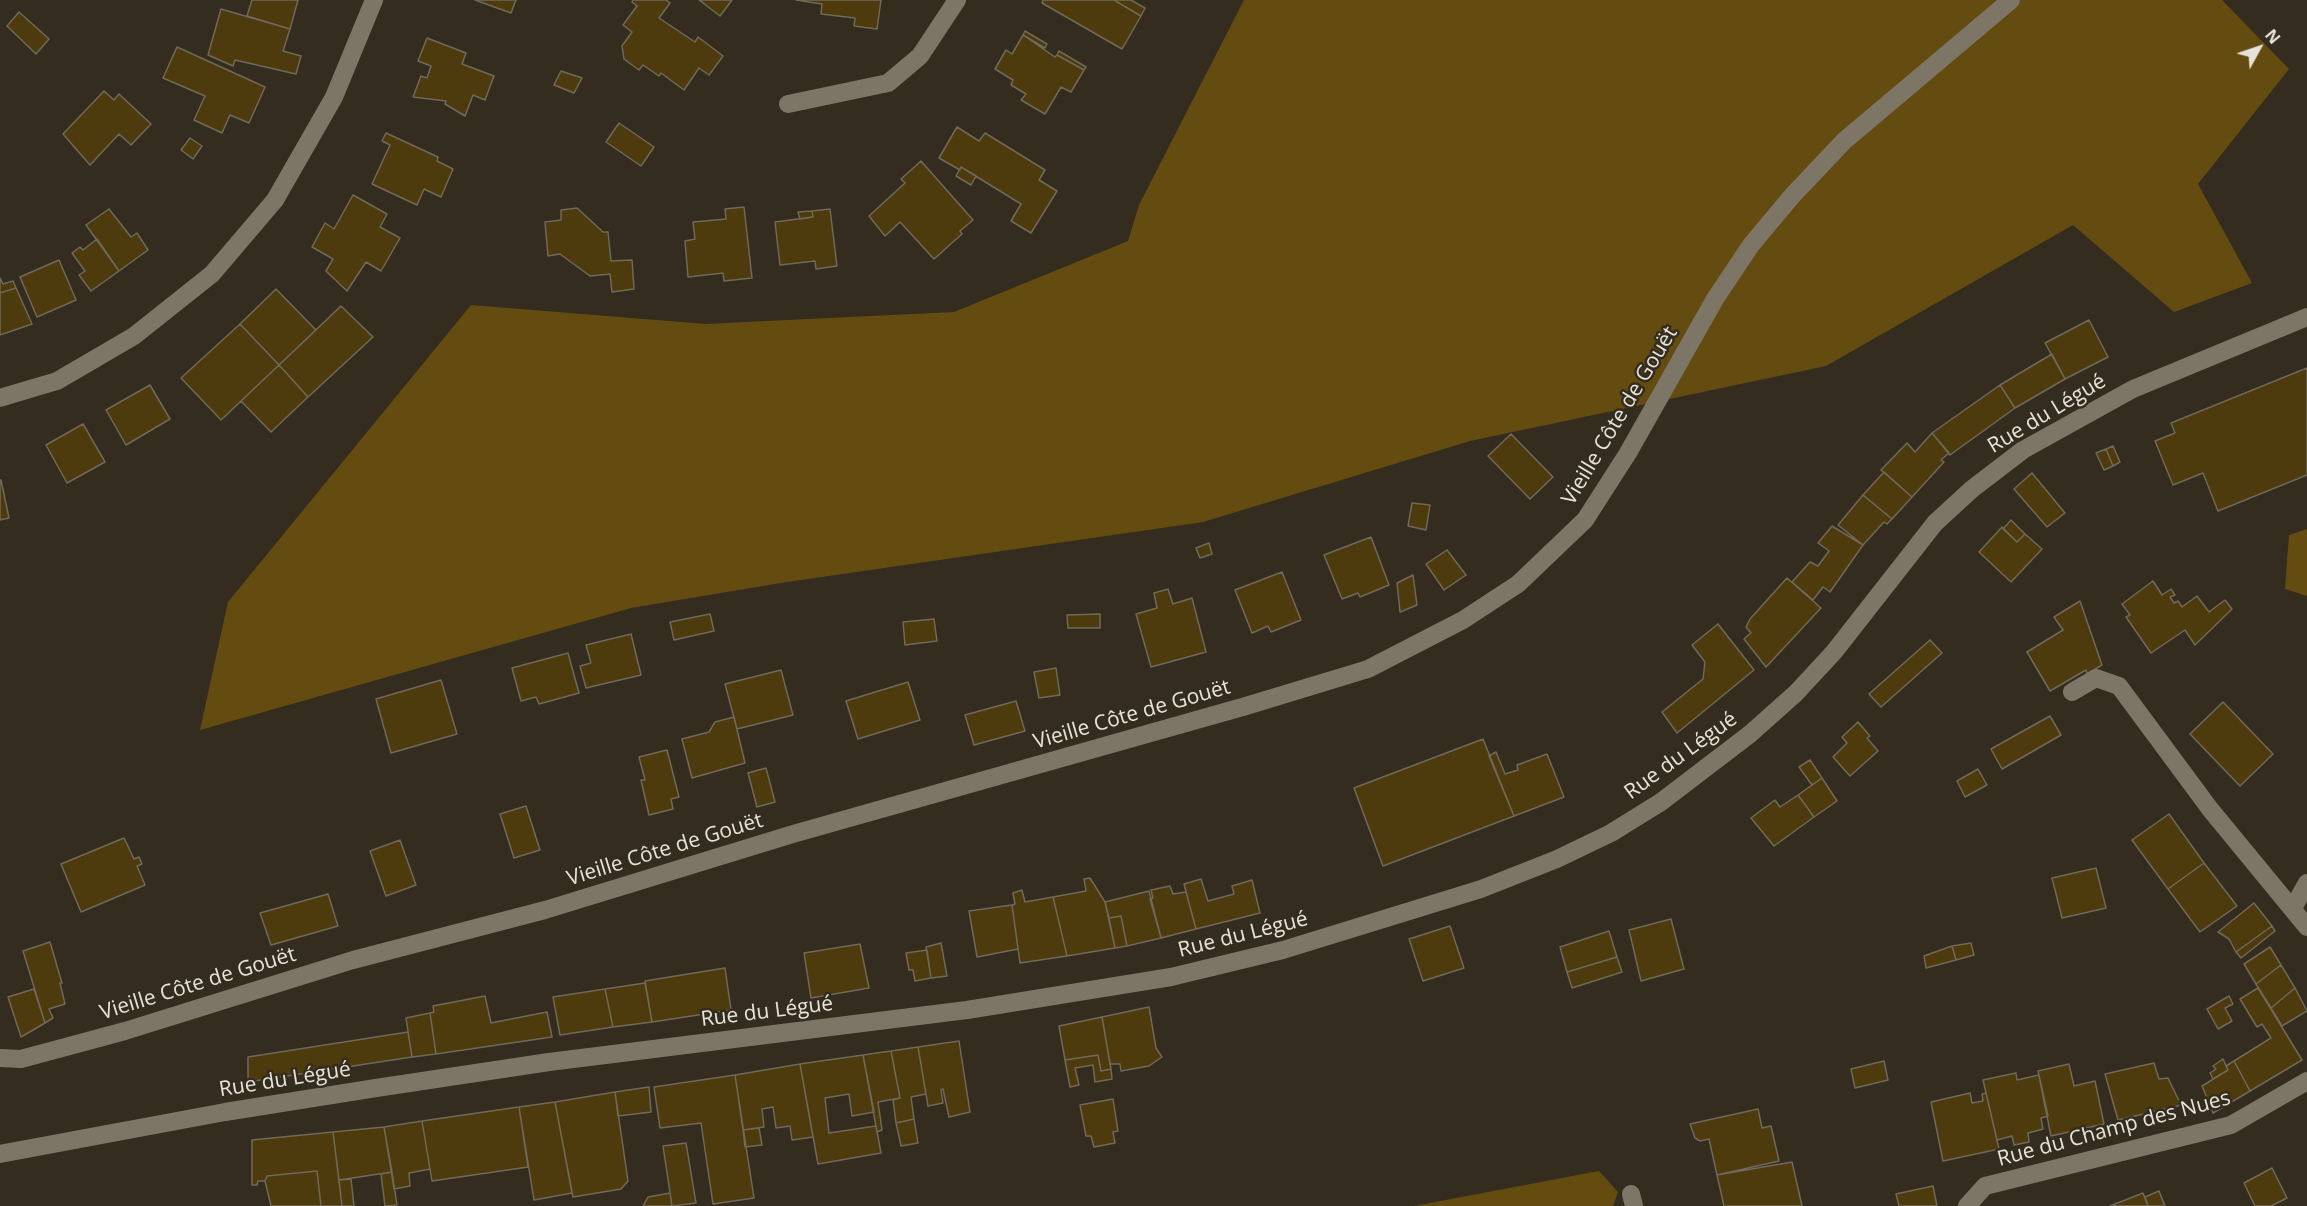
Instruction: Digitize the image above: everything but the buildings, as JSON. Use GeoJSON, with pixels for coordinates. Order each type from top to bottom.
{"type":"FeatureCollection","features":[{"type":"Feature","properties":{"kind":"street"},"geometry":{"type":"LineString","coordinates":[[0,398],[57,381],[134,336],[212,274],[275,200],[334,96],[374,0]]}},
{"type":"Feature","properties":{"kind":"street"},"geometry":{"type":"LineString","coordinates":[[788,104],[888,83],[920,56],[957,0]]}},
{"type":"Feature","properties":{"kind":"street","name":"Vieille Côte de Gouët"},"geometry":{"type":"LineString","coordinates":[[0,1058],[21,1059],[125,1031],[353,960],[545,910],[793,834],[1246,706],[1368,669],[1463,620],[1518,584],[1585,520],[1628,453],[1715,299],[1751,245],[1792,196],[1844,141],[2011,0]]}},
{"type":"Feature","properties":{"kind":"street","name":"Rue du Légué"},"geometry":{"type":"LineString","coordinates":[[0,1154],[388,1086],[561,1061],[967,1010],[1171,977],[1283,951],[1481,889],[1557,859],[1611,833],[1661,802],[1750,734],[1796,693],[1834,652],[1935,523],[1972,489],[2023,450],[2133,389],[2307,317]]}},
{"type":"Feature","properties":{"kind":"street"},"geometry":{"type":"LineString","coordinates":[[2072,692],[2096,678],[2119,686],[2210,809],[2307,927]]}},
{"type":"Feature","properties":{"kind":"street"},"geometry":{"type":"LineString","coordinates":[[2293,908],[2307,883]]}},
{"type":"Feature","properties":{"kind":"street","name":"Rue du Champ des Nues"},"geometry":{"type":"LineString","coordinates":[[1967,1206],[1985,1186],[2231,1125],[2307,1081]]}},
{"type":"Feature","properties":{"kind":"shaded area"},"geometry":{"type":"Polygon","coordinates":[[[1244,0],[2222,0],[2289,69],[2198,184],[2252,283],[2174,312],[2073,225],[1826,366],[1470,441],[1203,522],[787,582],[631,608],[200,730],[228,602],[471,305],[705,324],[954,312],[1128,241],[1139,205],[1244,0]]]}},
{"type":"Feature","properties":{"kind":"shaded area"},"geometry":{"type":"Polygon","coordinates":[[[2307,529],[2307,596],[2285,589],[2289,535],[2307,529]]]}},
{"type":"Feature","properties":{"kind":"shaded area"},"geometry":{"type":"Polygon","coordinates":[[[1599,1171],[1618,1192],[1613,1206],[1414,1206],[1599,1171]]]}}]}
